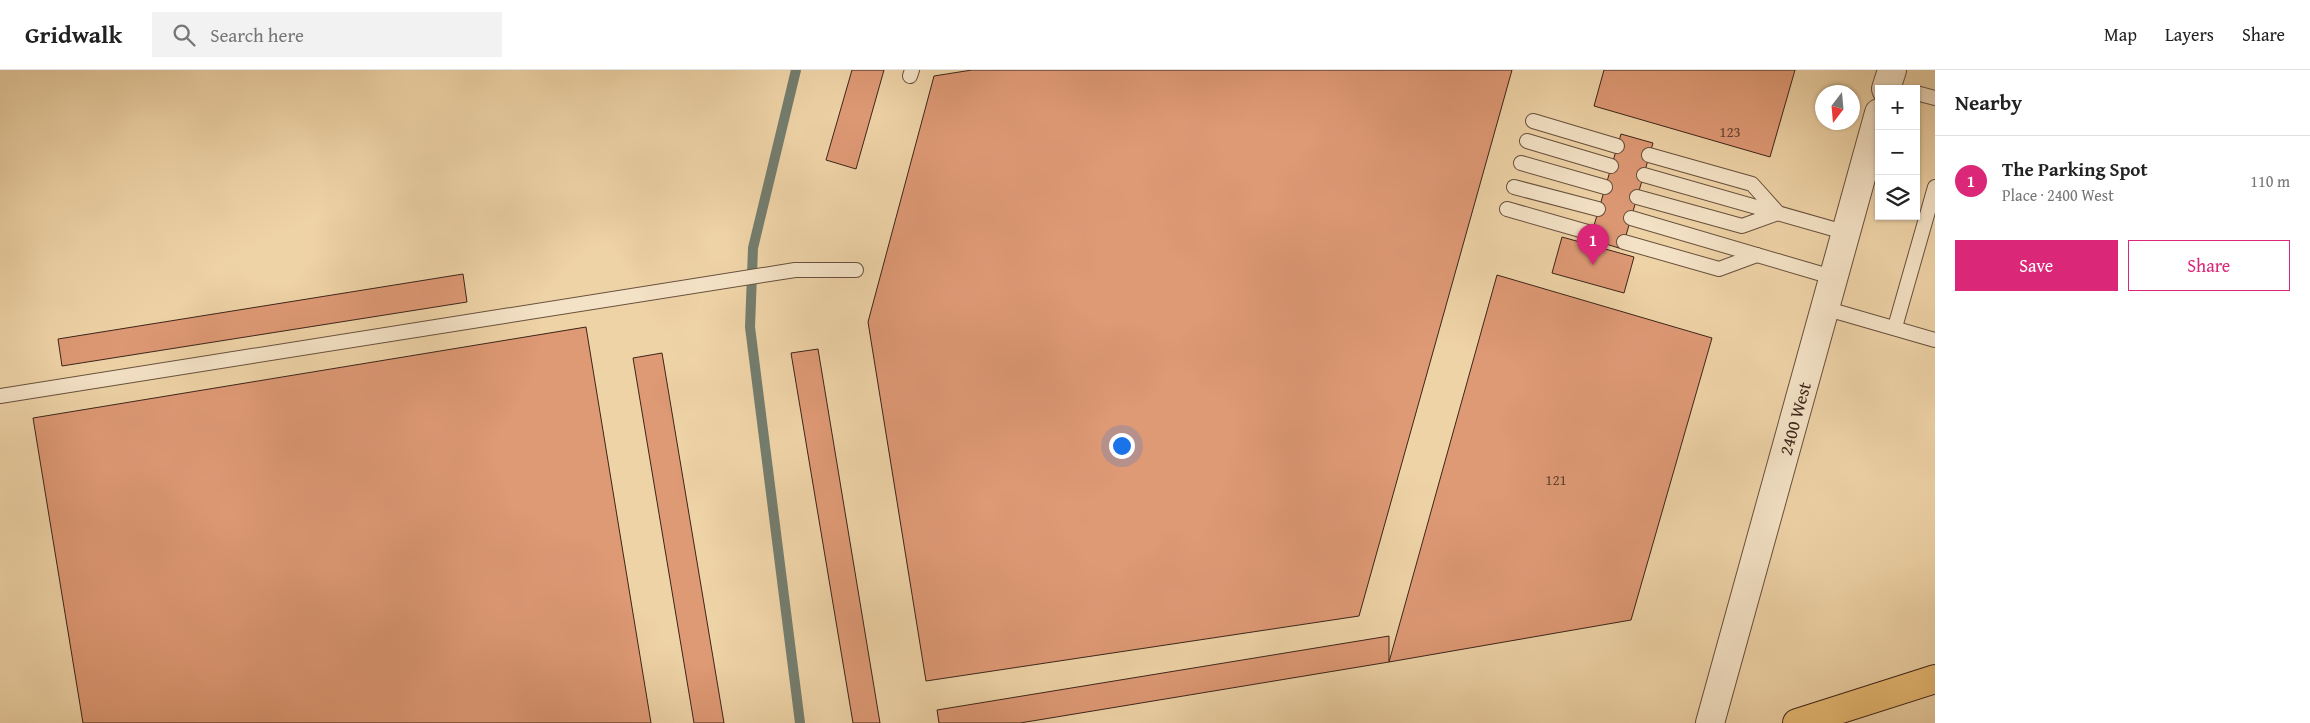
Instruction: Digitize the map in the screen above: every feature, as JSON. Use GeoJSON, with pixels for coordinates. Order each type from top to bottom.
{"type":"FeatureCollection","features":[{"type":"Feature","properties":{"kind":"highway"},"geometry":{"type":"LineString","coordinates":[[1797,723],[1935,679]]}},
{"type":"Feature","properties":{"kind":"street","name":"2400 West"},"geometry":{"type":"LineString","coordinates":[[1710,723],[1844,232],[1875,127]]}},
{"type":"Feature","properties":{"kind":"lane"},"geometry":{"type":"LineString","coordinates":[[1920,94],[1935,98]]}},
{"type":"Feature","properties":{"kind":"lane"},"geometry":{"type":"LineString","coordinates":[[1533,120],[1617,146]]}},
{"type":"Feature","properties":{"kind":"lane"},"geometry":{"type":"LineString","coordinates":[[1527,141],[1611,166]]}},
{"type":"Feature","properties":{"kind":"lane"},"geometry":{"type":"LineString","coordinates":[[1649,155],[1752,184],[1778,213]]}},
{"type":"Feature","properties":{"kind":"lane"},"geometry":{"type":"LineString","coordinates":[[1521,163],[1605,188]]}},
{"type":"Feature","properties":{"kind":"lane"},"geometry":{"type":"LineString","coordinates":[[1644,175],[1844,232]]}},
{"type":"Feature","properties":{"kind":"lane"},"geometry":{"type":"LineString","coordinates":[[1514,187],[1598,209]]}},
{"type":"Feature","properties":{"kind":"lane"},"geometry":{"type":"LineString","coordinates":[[1895,327],[1935,187]]}},
{"type":"Feature","properties":{"kind":"lane"},"geometry":{"type":"LineString","coordinates":[[1637,197],[1742,226],[1778,213]]}},
{"type":"Feature","properties":{"kind":"lane"},"geometry":{"type":"LineString","coordinates":[[1508,209],[1591,233]]}},
{"type":"Feature","properties":{"kind":"lane"},"geometry":{"type":"LineString","coordinates":[[1631,218],[1832,277]]}},
{"type":"Feature","properties":{"kind":"lane"},"geometry":{"type":"LineString","coordinates":[[1624,242],[1719,269],[1757,255]]}},
{"type":"Feature","properties":{"kind":"lane"},"geometry":{"type":"LineString","coordinates":[[0,396],[795,270],[856,270]]}},
{"type":"Feature","properties":{"kind":"lane"},"geometry":{"type":"LineString","coordinates":[[1824,308],[1935,340]]}},
{"type":"Feature","properties":{"kind":"building"},"geometry":{"type":"Polygon","coordinates":[[[852,70],[884,70],[856,169],[826,160],[852,70]]]}},
{"type":"Feature","properties":{"kind":"building"},"geometry":{"type":"Polygon","coordinates":[[[972,70],[1512,70],[1359,616],[926,681],[868,322],[934,76],[972,70]]]}},
{"type":"Feature","properties":{"kind":"building"},"geometry":{"type":"Polygon","coordinates":[[[1604,70],[1795,70],[1770,157],[1594,106],[1604,70]]]}},
{"type":"Feature","properties":{"kind":"building"},"geometry":{"type":"Polygon","coordinates":[[[1621,134],[1653,143],[1622,249],[1590,239],[1621,134]]]}},
{"type":"Feature","properties":{"kind":"building"},"geometry":{"type":"Polygon","coordinates":[[[1562,237],[1634,257],[1624,293],[1552,273],[1562,237]]]}},
{"type":"Feature","properties":{"kind":"building"},"geometry":{"type":"Polygon","coordinates":[[[463,274],[467,302],[62,366],[58,339],[463,274]]]}},
{"type":"Feature","properties":{"kind":"building"},"geometry":{"type":"Polygon","coordinates":[[[1497,275],[1712,338],[1631,620],[1389,662],[1497,275]]]}},
{"type":"Feature","properties":{"kind":"building"},"geometry":{"type":"Polygon","coordinates":[[[586,327],[651,723],[83,723],[33,418],[586,327]]]}},
{"type":"Feature","properties":{"kind":"building"},"geometry":{"type":"Polygon","coordinates":[[[818,349],[880,723],[853,723],[791,353],[818,349]]]}},
{"type":"Feature","properties":{"kind":"building"},"geometry":{"type":"Polygon","coordinates":[[[662,353],[724,723],[694,723],[633,358],[662,353]]]}},
{"type":"Feature","properties":{"kind":"building"},"geometry":{"type":"Polygon","coordinates":[[[1389,636],[1389,662],[1020,723],[939,723],[937,710],[1389,636]]]}},
{"type":"Feature","properties":{"kind":"waterway"},"geometry":{"type":"LineString","coordinates":[[796,70],[753,248],[750,327],[800,723]]}},
{"type":"Feature","properties":{"kind":"place","name":"The Parking Spot"},"geometry":{"type":"Point","coordinates":[1593,265]}}]}
